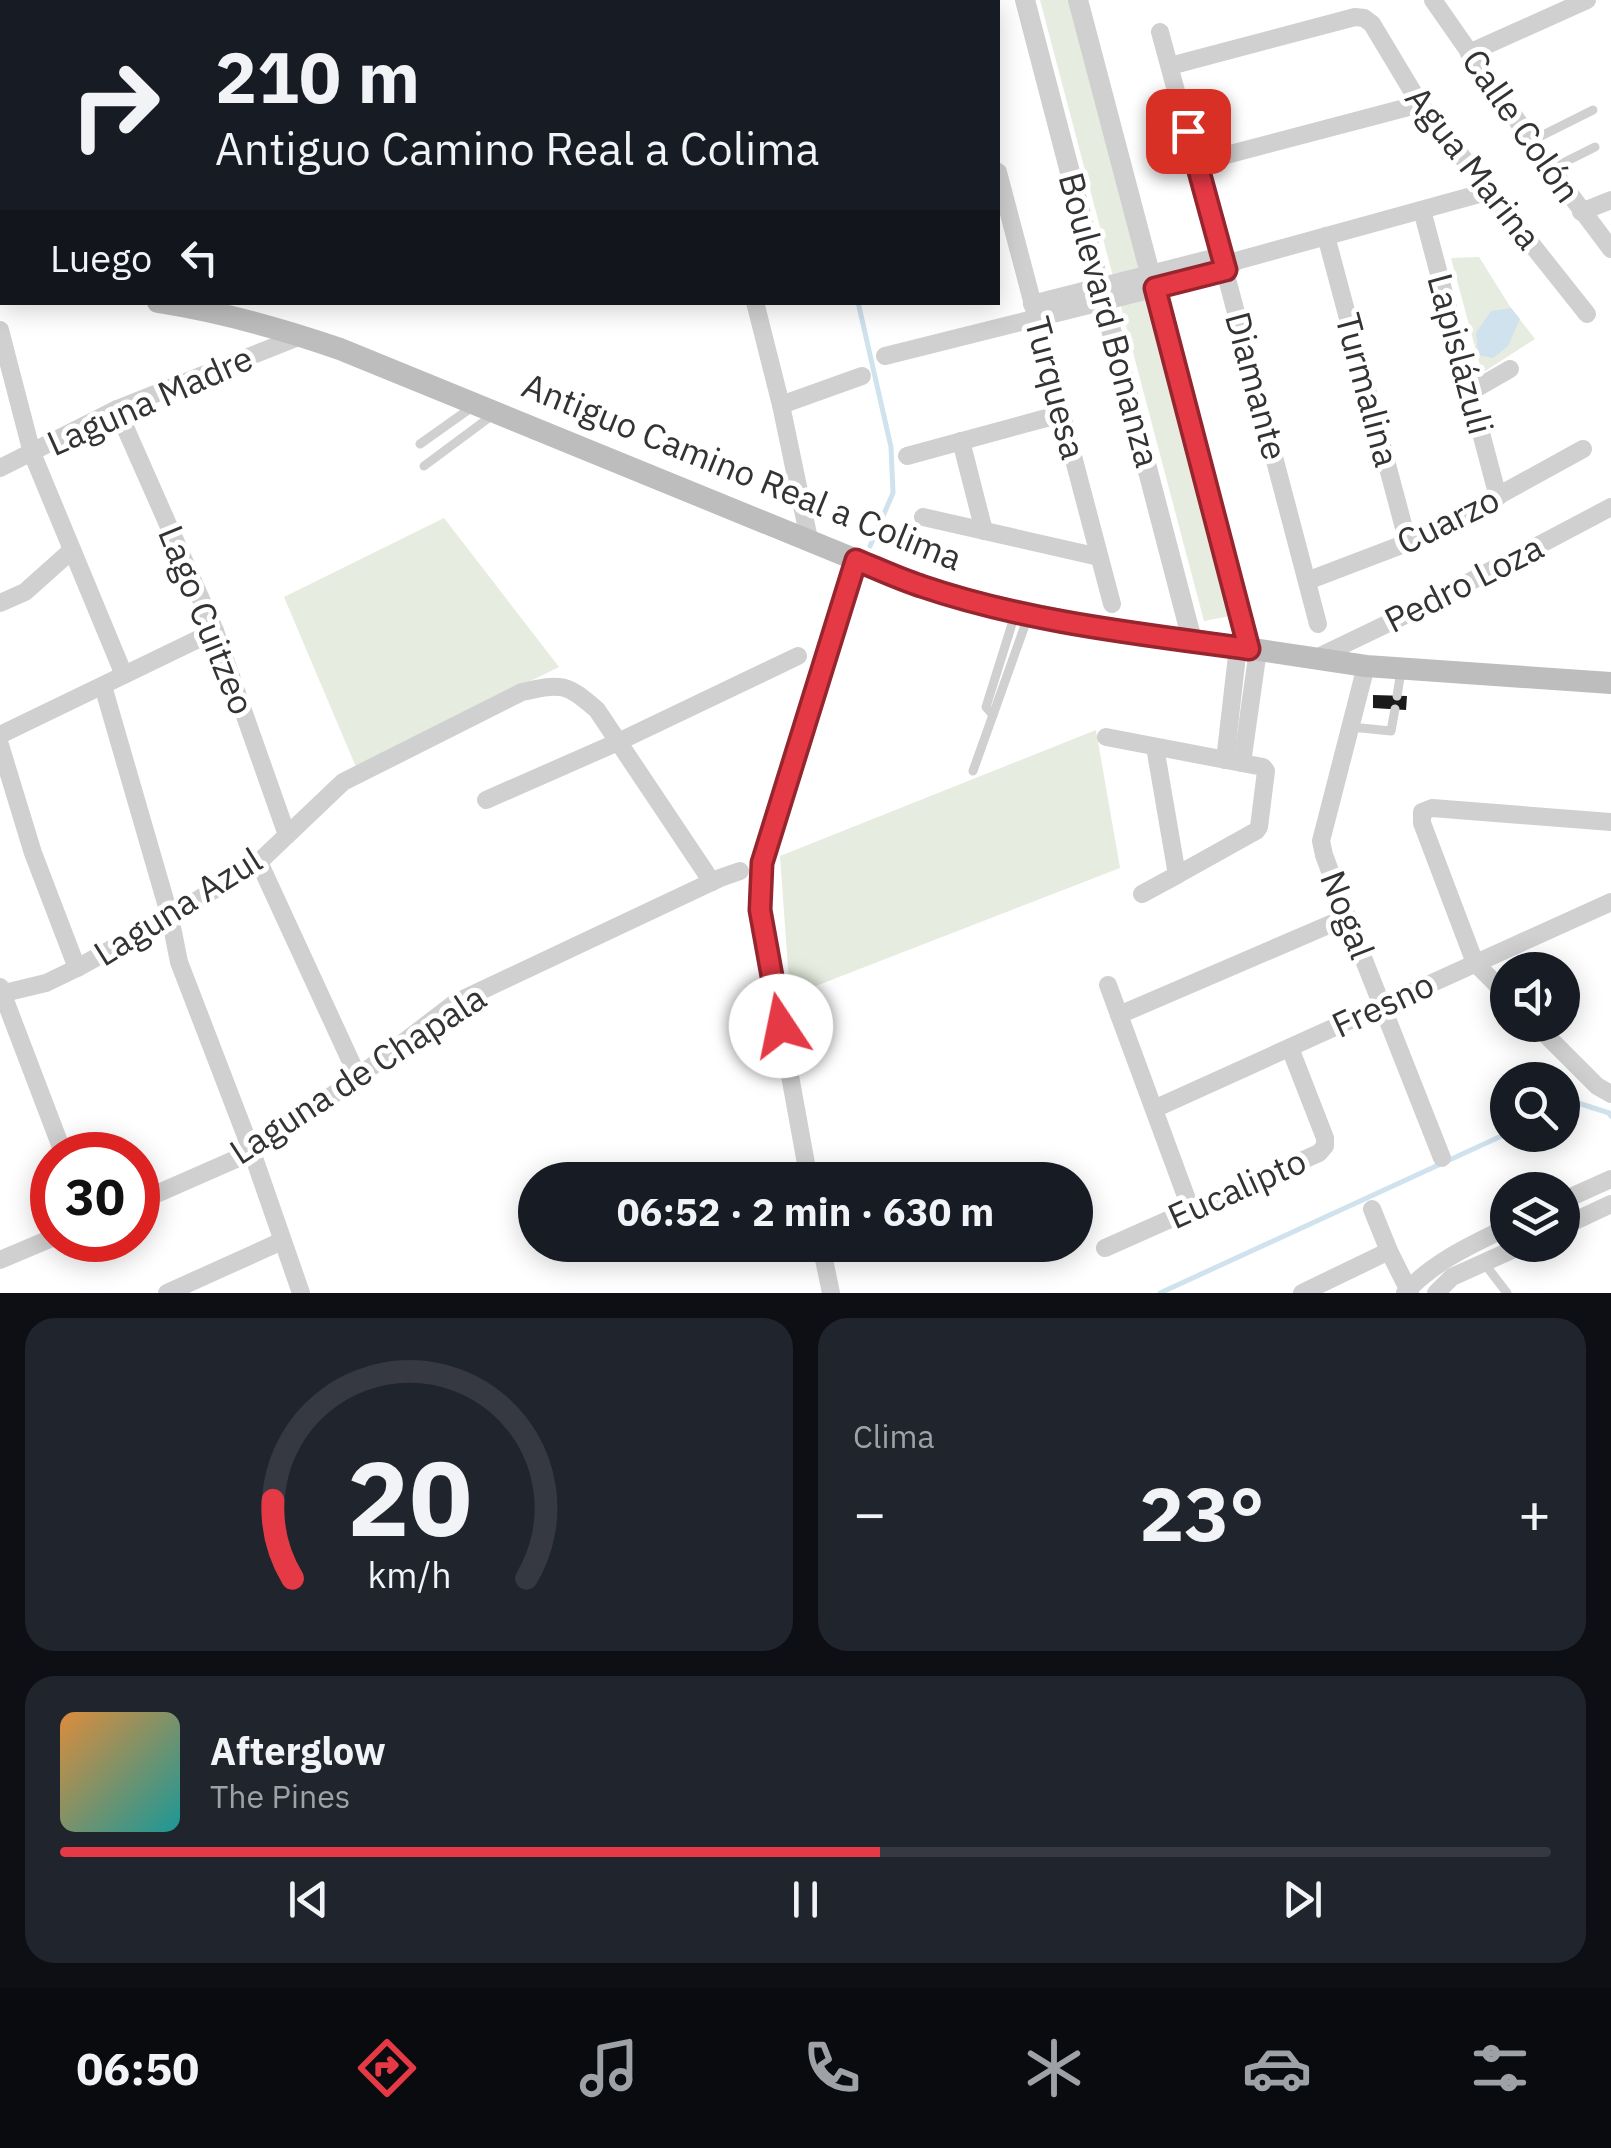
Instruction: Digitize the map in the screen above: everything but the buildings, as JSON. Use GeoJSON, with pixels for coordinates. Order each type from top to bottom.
{"type":"FeatureCollection","features":[{"type":"Feature","properties":{"kind":"main road","name":"Antiguo Camino Real a Colima"},"geometry":{"type":"LineString","coordinates":[[177,305],[215,311],[301,336],[920,586],[1118,632],[1366,666],[1611,682]]}},
{"type":"Feature","properties":{"kind":"street","name":"Boulevard Bonanza"},"geometry":{"type":"LineString","coordinates":[[1025,0],[1192,640]]}},
{"type":"Feature","properties":{"kind":"street","name":"Boulevard Bonanza"},"geometry":{"type":"LineString","coordinates":[[1078,0],[1248,649]]}},
{"type":"Feature","properties":{"kind":"street","name":"Calle Colón"},"geometry":{"type":"LineString","coordinates":[[1433,0],[1611,249]]}},
{"type":"Feature","properties":{"kind":"street"},"geometry":{"type":"LineString","coordinates":[[1468,53],[1553,6],[1587,0]]}},
{"type":"Feature","properties":{"kind":"street","name":"Agua Marina"},"geometry":{"type":"LineString","coordinates":[[1170,66],[1354,17],[1364,18],[1372,24],[1420,104],[1587,314]]}},
{"type":"Feature","properties":{"kind":"street","name":"Diamante"},"geometry":{"type":"LineString","coordinates":[[1160,32],[1228,263],[1318,624]]}},
{"type":"Feature","properties":{"kind":"street"},"geometry":{"type":"LineString","coordinates":[[1196,163],[1420,104]]}},
{"type":"Feature","properties":{"kind":"street","name":"Turquesa"},"geometry":{"type":"LineString","coordinates":[[1000,190],[1003,218],[1034,310],[1112,604]]}},
{"type":"Feature","properties":{"kind":"street"},"geometry":{"type":"LineString","coordinates":[[885,356],[1034,310],[1228,263],[1490,192]]}},
{"type":"Feature","properties":{"kind":"street"},"geometry":{"type":"LineString","coordinates":[[1581,212],[1611,200]]}},
{"type":"Feature","properties":{"kind":"street","name":"Lapislázuli"},"geometry":{"type":"LineString","coordinates":[[1422,210],[1498,497]]}},
{"type":"Feature","properties":{"kind":"street","name":"Turmalina"},"geometry":{"type":"LineString","coordinates":[[1326,236],[1408,543]]}},
{"type":"Feature","properties":{"kind":"street"},"geometry":{"type":"LineString","coordinates":[[756,305],[781,404],[808,539]]}},
{"type":"Feature","properties":{"kind":"street"},"geometry":{"type":"LineString","coordinates":[[0,330],[32,453],[124,675]]}},
{"type":"Feature","properties":{"kind":"street","name":"Laguna Madre"},"geometry":{"type":"LineString","coordinates":[[0,468],[117,408],[301,336]]}},
{"type":"Feature","properties":{"kind":"street"},"geometry":{"type":"LineString","coordinates":[[1470,392],[1510,369]]}},
{"type":"Feature","properties":{"kind":"street"},"geometry":{"type":"LineString","coordinates":[[781,404],[862,376]]}},
{"type":"Feature","properties":{"kind":"street","name":"Lago Cuitzeo"},"geometry":{"type":"LineString","coordinates":[[117,408],[215,631],[287,835]]}},
{"type":"Feature","properties":{"kind":"street"},"geometry":{"type":"LineString","coordinates":[[907,456],[1062,414]]}},
{"type":"Feature","properties":{"kind":"street"},"geometry":{"type":"LineString","coordinates":[[961,442],[984,531]]}},
{"type":"Feature","properties":{"kind":"street","name":"Cuarzo"},"geometry":{"type":"LineString","coordinates":[[1306,580],[1425,536],[1583,448]]}},
{"type":"Feature","properties":{"kind":"street","name":"Pedro Loza"},"geometry":{"type":"LineString","coordinates":[[1316,658],[1611,508]]}},
{"type":"Feature","properties":{"kind":"street"},"geometry":{"type":"LineString","coordinates":[[924,517],[1100,557]]}},
{"type":"Feature","properties":{"kind":"street"},"geometry":{"type":"LineString","coordinates":[[0,603],[24,592],[72,550]]}},
{"type":"Feature","properties":{"kind":"street"},"geometry":{"type":"LineString","coordinates":[[807,1162],[760,910],[762,863],[856,560]]}},
{"type":"Feature","properties":{"kind":"street"},"geometry":{"type":"LineString","coordinates":[[0,735],[215,631]]}},
{"type":"Feature","properties":{"kind":"street"},"geometry":{"type":"LineString","coordinates":[[1233,761],[1248,649]]}},
{"type":"Feature","properties":{"kind":"street"},"geometry":{"type":"LineString","coordinates":[[486,800],[798,656]]}},
{"type":"Feature","properties":{"kind":"street","name":"Nogal"},"geometry":{"type":"LineString","coordinates":[[1366,666],[1321,841],[1442,1158]]}},
{"type":"Feature","properties":{"kind":"street","name":"Laguna Azul"},"geometry":{"type":"LineString","coordinates":[[1,991],[46,983],[170,917],[259,862],[342,782],[522,692],[552,685],[574,689],[597,710],[618,742]]}},
{"type":"Feature","properties":{"kind":"street"},"geometry":{"type":"LineString","coordinates":[[103,686],[170,917],[179,962],[302,1293]]}},
{"type":"Feature","properties":{"kind":"street"},"geometry":{"type":"LineString","coordinates":[[1106,737],[1263,767],[1268,774],[1259,827],[1253,834],[1142,894]]}},
{"type":"Feature","properties":{"kind":"street"},"geometry":{"type":"LineString","coordinates":[[618,742],[712,882]]}},
{"type":"Feature","properties":{"kind":"street"},"geometry":{"type":"LineString","coordinates":[[0,745],[33,853],[77,968]]}},
{"type":"Feature","properties":{"kind":"street"},"geometry":{"type":"LineString","coordinates":[[1155,746],[1177,875]]}},
{"type":"Feature","properties":{"kind":"street"},"geometry":{"type":"LineString","coordinates":[[1490,978],[1475,963],[1422,823],[1422,812],[1432,808],[1611,822]]}},
{"type":"Feature","properties":{"kind":"street"},"geometry":{"type":"LineString","coordinates":[[259,862],[358,1077]]}},
{"type":"Feature","properties":{"kind":"street","name":"Laguna de Chapala"},"geometry":{"type":"LineString","coordinates":[[160,1192],[252,1152],[454,1003],[740,872]]}},
{"type":"Feature","properties":{"kind":"street","name":"Fresno"},"geometry":{"type":"LineString","coordinates":[[1154,1109],[1611,902]]}},
{"type":"Feature","properties":{"kind":"street"},"geometry":{"type":"LineString","coordinates":[[1120,1015],[1347,917]]}},
{"type":"Feature","properties":{"kind":"street"},"geometry":{"type":"LineString","coordinates":[[1108,985],[1191,1210]]}},
{"type":"Feature","properties":{"kind":"street"},"geometry":{"type":"LineString","coordinates":[[1,991],[55,1132]]}},
{"type":"Feature","properties":{"kind":"street"},"geometry":{"type":"LineString","coordinates":[[1556,1042],[1606,1086]]}},
{"type":"Feature","properties":{"kind":"street","name":"Eucalipto"},"geometry":{"type":"LineString","coordinates":[[1105,1248],[1319,1153],[1326,1138],[1290,1048]]}},
{"type":"Feature","properties":{"kind":"street"},"geometry":{"type":"LineString","coordinates":[[1580,1193],[1611,1178]]}},
{"type":"Feature","properties":{"kind":"street"},"geometry":{"type":"LineString","coordinates":[[1580,1218],[1611,1204]]}},
{"type":"Feature","properties":{"kind":"street"},"geometry":{"type":"LineString","coordinates":[[1372,1209],[1408,1292],[1438,1264],[1490,1235]]}},
{"type":"Feature","properties":{"kind":"street"},"geometry":{"type":"LineString","coordinates":[[167,1293],[190,1288],[282,1241]]}},
{"type":"Feature","properties":{"kind":"street"},"geometry":{"type":"LineString","coordinates":[[0,1260],[30,1247]]}},
{"type":"Feature","properties":{"kind":"street"},"geometry":{"type":"LineString","coordinates":[[1302,1293],[1389,1251]]}},
{"type":"Feature","properties":{"kind":"street"},"geometry":{"type":"LineString","coordinates":[[1436,1293],[1452,1278],[1490,1260]]}},
{"type":"Feature","properties":{"kind":"street"},"geometry":{"type":"LineString","coordinates":[[824,1262],[830,1293]]}},
{"type":"Feature","properties":{"kind":"lane"},"geometry":{"type":"LineString","coordinates":[[1531,141],[1594,110]]}},
{"type":"Feature","properties":{"kind":"lane"},"geometry":{"type":"LineString","coordinates":[[1551,169],[1594,147]]}},
{"type":"Feature","properties":{"kind":"lane"},"geometry":{"type":"LineString","coordinates":[[420,444],[486,409]]}},
{"type":"Feature","properties":{"kind":"lane"},"geometry":{"type":"LineString","coordinates":[[424,466],[486,409]]}},
{"type":"Feature","properties":{"kind":"lane"},"geometry":{"type":"LineString","coordinates":[[993,715],[986,707],[1022,612]]}},
{"type":"Feature","properties":{"kind":"lane"},"geometry":{"type":"LineString","coordinates":[[973,771],[1006,677],[1022,612]]}},
{"type":"Feature","properties":{"kind":"lane"},"geometry":{"type":"LineString","coordinates":[[1397,696],[1402,668]]}},
{"type":"Feature","properties":{"kind":"lane"},"geometry":{"type":"LineString","coordinates":[[996,673],[1006,677]]}},
{"type":"Feature","properties":{"kind":"lane"},"geometry":{"type":"LineString","coordinates":[[1350,726],[1390,731],[1395,709]]}},
{"type":"Feature","properties":{"kind":"lane"},"geometry":{"type":"LineString","coordinates":[[1484,1263],[1507,1293]]}},
{"type":"Feature","properties":{"kind":"shaded area"},"geometry":{"type":"Polygon","coordinates":[[[1040,0],[1074,0],[1235,615],[1204,621],[1040,0]]]}},
{"type":"Feature","properties":{"kind":"shaded area"},"geometry":{"type":"Polygon","coordinates":[[[1479,257],[1535,339],[1482,373],[1451,258],[1479,257]]]}},
{"type":"Feature","properties":{"kind":"shaded area"},"geometry":{"type":"Polygon","coordinates":[[[444,518],[559,667],[356,767],[284,597],[444,518]]]}},
{"type":"Feature","properties":{"kind":"shaded area"},"geometry":{"type":"Polygon","coordinates":[[[1096,730],[1120,868],[790,996],[780,856],[1096,730]]]}},
{"type":"Feature","properties":{"kind":"water"},"geometry":{"type":"Polygon","coordinates":[[[1511,308],[1520,319],[1508,346],[1493,358],[1478,355],[1476,333],[1491,311],[1511,308]]]}},
{"type":"Feature","properties":{"kind":"waterway"},"geometry":{"type":"LineString","coordinates":[[859,305],[891,447],[893,493],[870,546]]}},
{"type":"Feature","properties":{"kind":"waterway"},"geometry":{"type":"LineString","coordinates":[[1580,1104],[1611,1116]]}},
{"type":"Feature","properties":{"kind":"waterway"},"geometry":{"type":"LineString","coordinates":[[1160,1293],[1490,1141]]}},
{"type":"Feature","properties":{"kind":"route"},"geometry":{"type":"LineString","coordinates":[[781,1026],[760,910],[762,863],[856,560],[920,586],[984,604],[1118,632],[1249,649],[1155,288],[1226,270],[1188,131]]}}]}
